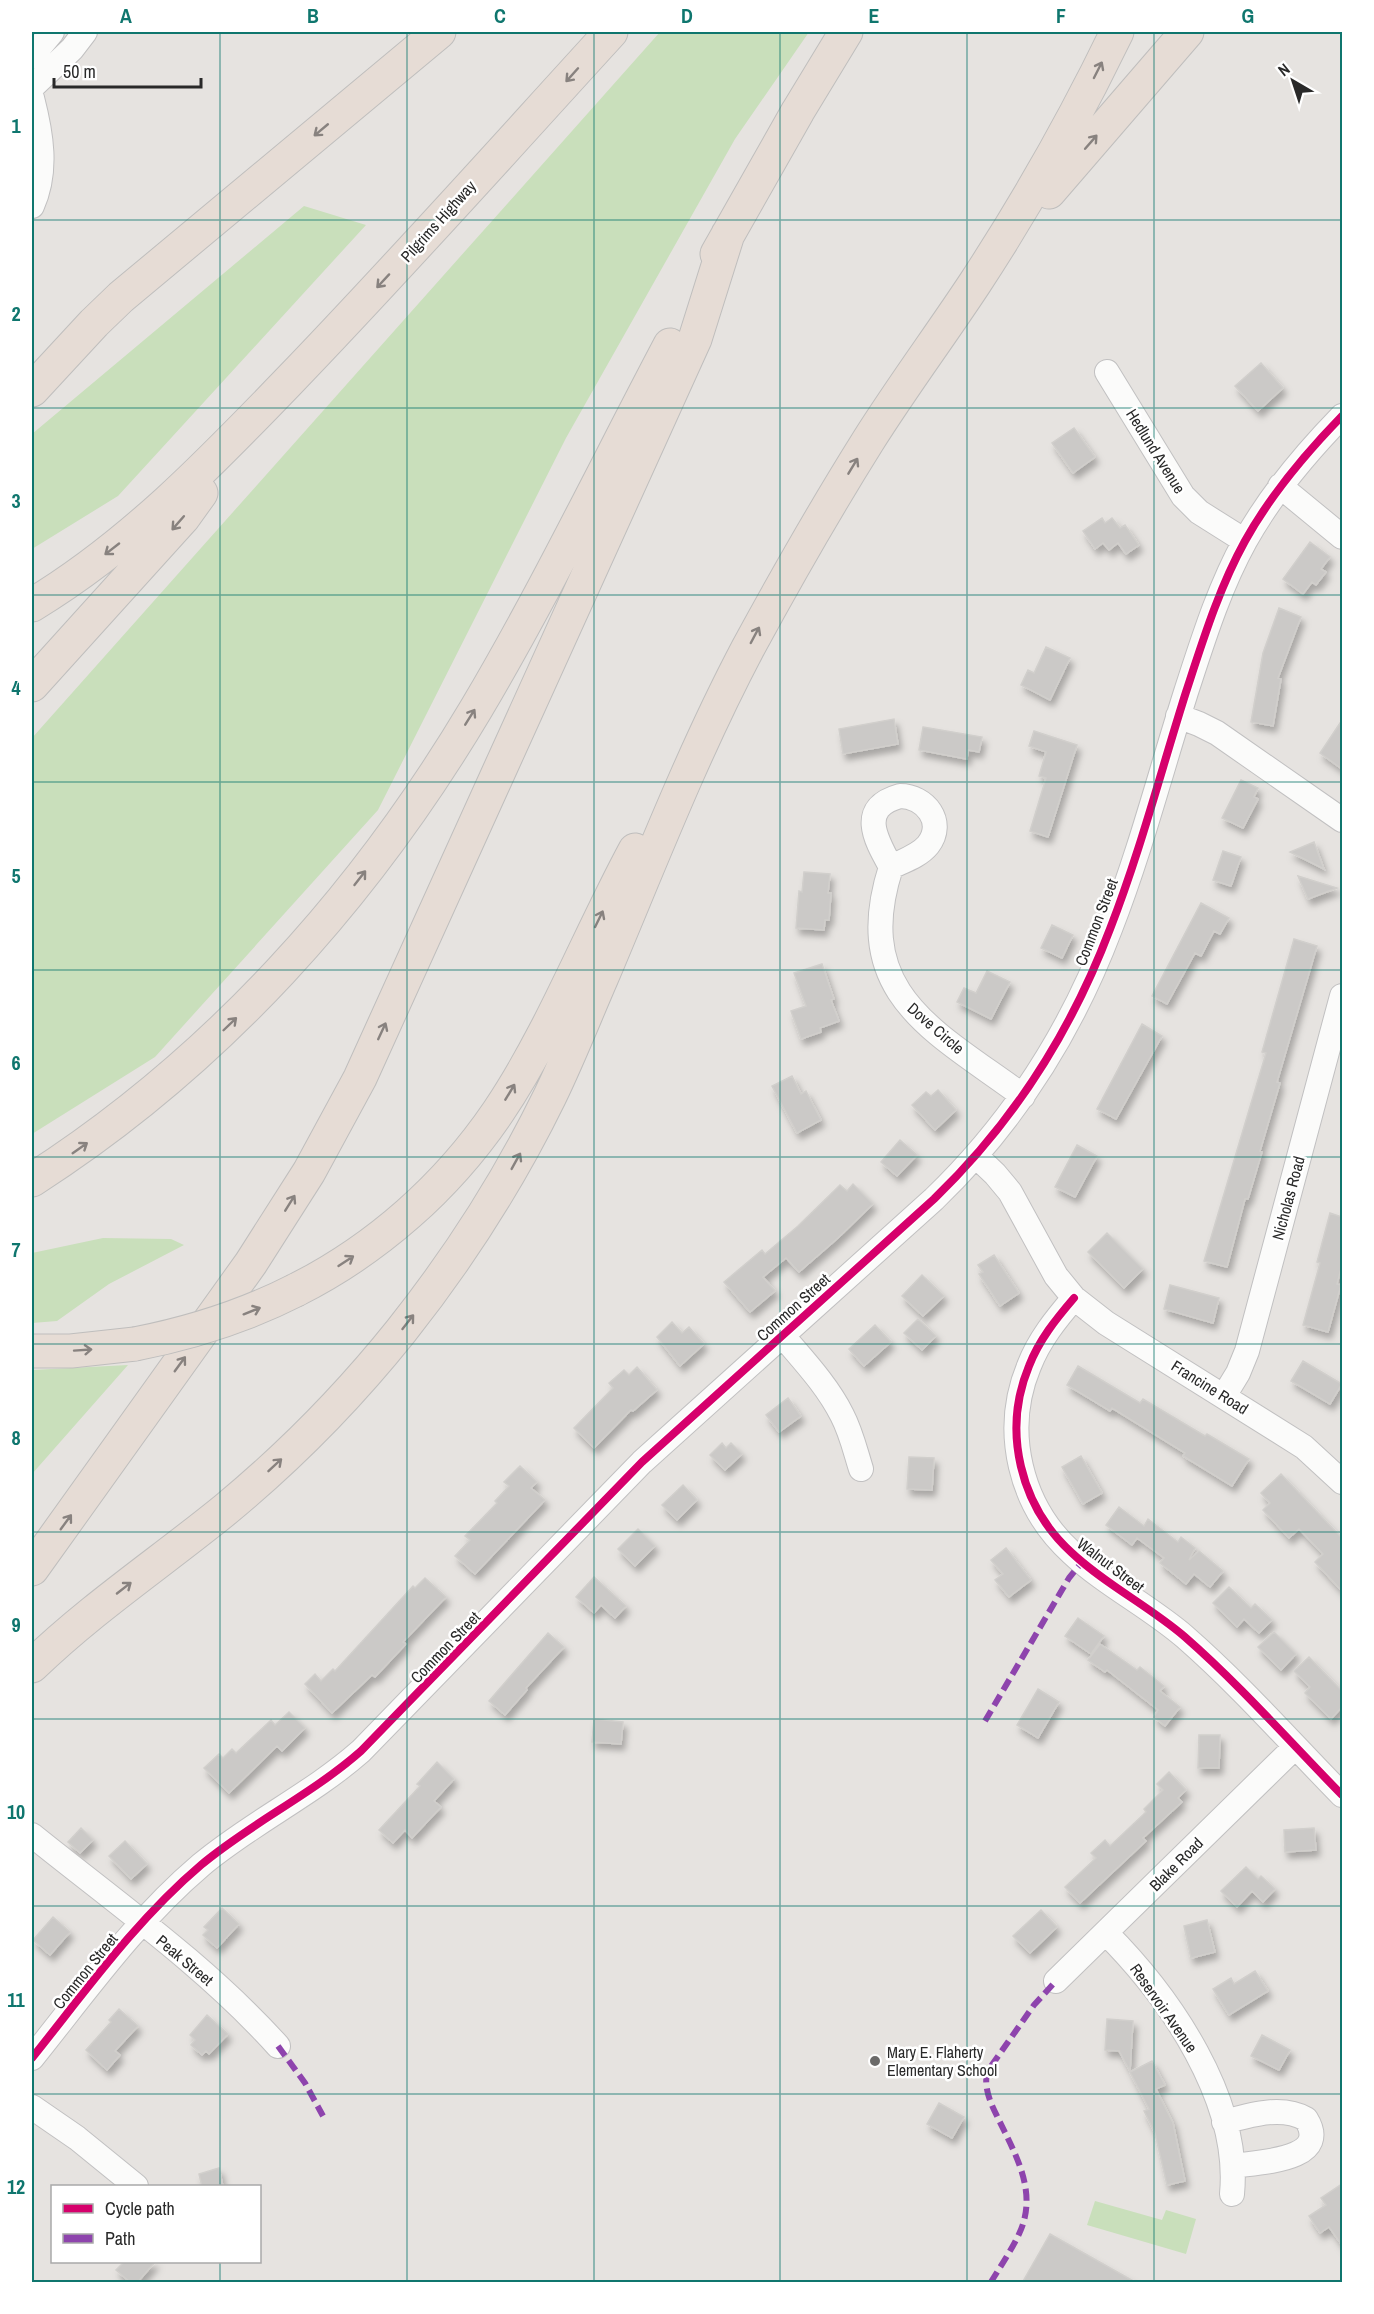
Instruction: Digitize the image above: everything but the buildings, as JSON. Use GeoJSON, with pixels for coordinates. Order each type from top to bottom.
{"type":"FeatureCollection","features":[{"type":"Feature","properties":{"kind":"highway"},"geometry":{"type":"LineString","coordinates":[[366,93],[431,32]]}},
{"type":"Feature","properties":{"kind":"highway"},"geometry":{"type":"LineString","coordinates":[[32,390],[121,297],[439,32]]}},
{"type":"Feature","properties":{"kind":"highway","name":"Pilgrims Highway"},"geometry":{"type":"LineString","coordinates":[[262,409],[337,331],[611,32]]}},
{"type":"Feature","properties":{"kind":"highway"},"geometry":{"type":"LineString","coordinates":[[32,1351],[71,1351],[135,1344],[218,1323],[261,1307],[296,1290],[364,1249],[406,1216],[458,1164],[498,1112],[533,1053],[627,866],[778,594],[846,477],[1038,181],[1080,106],[1117,32]]}},
{"type":"Feature","properties":{"kind":"highway"},"geometry":{"type":"LineString","coordinates":[[950,319],[1054,187],[1187,32]]}},
{"type":"Feature","properties":{"kind":"highway"},"geometry":{"type":"LineString","coordinates":[[32,1180],[123,1117],[205,1048],[282,970],[330,916],[374,860],[436,772],[493,679],[728,234],[840,40]]}},
{"type":"Feature","properties":{"kind":"highway"},"geometry":{"type":"LineString","coordinates":[[32,355],[230,206]]}},
{"type":"Feature","properties":{"kind":"highway"},"geometry":{"type":"LineString","coordinates":[[32,1569],[251,1263],[309,1172],[349,1099],[396,1003],[695,339],[728,234]]}},
{"type":"Feature","properties":{"kind":"highway"},"geometry":{"type":"LineString","coordinates":[[32,605],[76,577],[133,533],[262,409]]}},
{"type":"Feature","properties":{"kind":"highway"},"geometry":{"type":"LineString","coordinates":[[32,685],[183,518],[262,409]]}},
{"type":"Feature","properties":{"kind":"highway"},"geometry":{"type":"LineString","coordinates":[[32,1666],[78,1624],[248,1491],[300,1442],[350,1391],[396,1337],[462,1249],[500,1190],[552,1092],[686,778],[728,687]]}},
{"type":"Feature","properties":{"kind":"street"},"geometry":{"type":"LineString","coordinates":[[32,56],[52,32]]}},
{"type":"Feature","properties":{"kind":"street"},"geometry":{"type":"LineString","coordinates":[[32,87],[72,49],[85,32]]}},
{"type":"Feature","properties":{"kind":"street"},"geometry":{"type":"LineString","coordinates":[[32,98],[41,177],[32,206]]}},
{"type":"Feature","properties":{"kind":"street","name":"Hedlund Avenue"},"geometry":{"type":"LineString","coordinates":[[1107,372],[1183,496],[1199,512],[1245,541]]}},
{"type":"Feature","properties":{"kind":"street","name":"Common Street"},"geometry":{"type":"LineString","coordinates":[[32,2058],[142,1924],[200,1866],[231,1842],[333,1774],[368,1745],[642,1462],[934,1199],[976,1156],[1023,1096],[1050,1054],[1072,1014],[1104,944],[1125,887],[1210,617],[1245,541],[1280,486],[1342,416]]}},
{"type":"Feature","properties":{"kind":"street"},"geometry":{"type":"LineString","coordinates":[[1280,486],[1342,537]]}},
{"type":"Feature","properties":{"kind":"street"},"geometry":{"type":"LineString","coordinates":[[1178,716],[1217,733],[1342,820]]}},
{"type":"Feature","properties":{"kind":"street","name":"Dove Circle"},"geometry":{"type":"LineString","coordinates":[[891,867],[882,896],[879,923],[885,962],[896,988],[912,1010],[927,1024],[1023,1096]]}},
{"type":"Feature","properties":{"kind":"street","name":"Nicholas Road"},"geometry":{"type":"LineString","coordinates":[[1224,1396],[1238,1373],[1247,1351],[1342,996]]}},
{"type":"Feature","properties":{"kind":"street"},"geometry":{"type":"LineString","coordinates":[[976,1156],[1010,1192],[1056,1276],[1074,1298]]}},
{"type":"Feature","properties":{"kind":"street","name":"Francine Road"},"geometry":{"type":"LineString","coordinates":[[1074,1298],[1106,1323],[1304,1447],[1342,1482]]}},
{"type":"Feature","properties":{"kind":"street","name":"Walnut Street"},"geometry":{"type":"LineString","coordinates":[[1074,1298],[1055,1321],[1034,1354],[1021,1391],[1017,1444],[1023,1477],[1032,1501],[1049,1529],[1068,1550],[1183,1636],[1342,1795]]}},
{"type":"Feature","properties":{"kind":"street"},"geometry":{"type":"LineString","coordinates":[[782,1335],[814,1372],[841,1412],[861,1469]]}},
{"type":"Feature","properties":{"kind":"street","name":"Blake Road"},"geometry":{"type":"LineString","coordinates":[[1056,1981],[1295,1747]]}},
{"type":"Feature","properties":{"kind":"street","name":"Peak Street"},"geometry":{"type":"LineString","coordinates":[[32,1835],[248,2014],[278,2046]]}},
{"type":"Feature","properties":{"kind":"street","name":"Reservoir Avenue"},"geometry":{"type":"LineString","coordinates":[[1106,1933],[1133,1962],[1184,2032],[1207,2076],[1224,2122],[1233,2166],[1232,2194]]}},
{"type":"Feature","properties":{"kind":"street"},"geometry":{"type":"LineString","coordinates":[[32,2107],[78,2138],[134,2185]]}},
{"type":"Feature","properties":{"kind":"street"},"geometry":{"type":"LineString","coordinates":[[1224,2122],[1253,2115],[1289,2112],[1306,2120],[1312,2133],[1312,2141],[1308,2146],[1294,2155],[1233,2166]]}},
{"type":"Feature","properties":{"kind":"green space"},"geometry":{"type":"Polygon","coordinates":[[[660,32],[809,32],[735,139],[566,438],[378,810],[155,1057],[32,1134],[32,738],[660,32]]]}},
{"type":"Feature","properties":{"kind":"green space"},"geometry":{"type":"Polygon","coordinates":[[[304,206],[366,225],[118,496],[32,549],[32,434],[304,206]]]}},
{"type":"Feature","properties":{"kind":"green space"},"geometry":{"type":"Polygon","coordinates":[[[103,1238],[171,1239],[184,1245],[109,1284],[57,1321],[32,1323],[32,1253],[103,1238]]]}},
{"type":"Feature","properties":{"kind":"green space"},"geometry":{"type":"Polygon","coordinates":[[[128,1365],[32,1474],[32,1370],[128,1365]]]}},
{"type":"Feature","properties":{"kind":"green space"},"geometry":{"type":"Polygon","coordinates":[[[1095,2201],[1162,2220],[1166,2210],[1196,2219],[1186,2254],[1087,2225],[1095,2201]]]}},
{"type":"Feature","properties":{"kind":"marked path"},"geometry":{"type":"LineString","coordinates":[[985,1721],[1069,1578],[1082,1562]]}},
{"type":"Feature","properties":{"kind":"marked path"},"geometry":{"type":"LineString","coordinates":[[991,2282],[1019,2234],[1025,2218],[1027,2203],[1026,2188],[1017,2159],[988,2095],[987,2072],[1034,2005],[1056,1981]]}},
{"type":"Feature","properties":{"kind":"marked path"},"geometry":{"type":"LineString","coordinates":[[278,2046],[305,2083],[323,2116]]}},
{"type":"Feature","properties":{"kind":"cycle path"},"geometry":{"type":"LineString","coordinates":[[32,2058],[112,1957],[177,1886],[220,1850],[342,1767],[361,1751],[642,1462],[934,1199],[989,1139],[1014,1107],[1058,1040],[1094,967],[1131,871],[1205,634],[1236,559],[1255,524],[1277,491],[1342,416]]}},
{"type":"Feature","properties":{"kind":"cycle path"},"geometry":{"type":"LineString","coordinates":[[1074,1298],[1054,1322],[1038,1347],[1021,1391],[1017,1416],[1017,1441],[1021,1466],[1028,1490],[1040,1513],[1054,1534],[1085,1565],[1157,1615],[1206,1656],[1342,1795]]}},
{"type":"Feature","properties":{"kind":"place","name":"Mary E. Flaherty Elementary School"},"geometry":{"type":"Point","coordinates":[875,2061]}}]}
